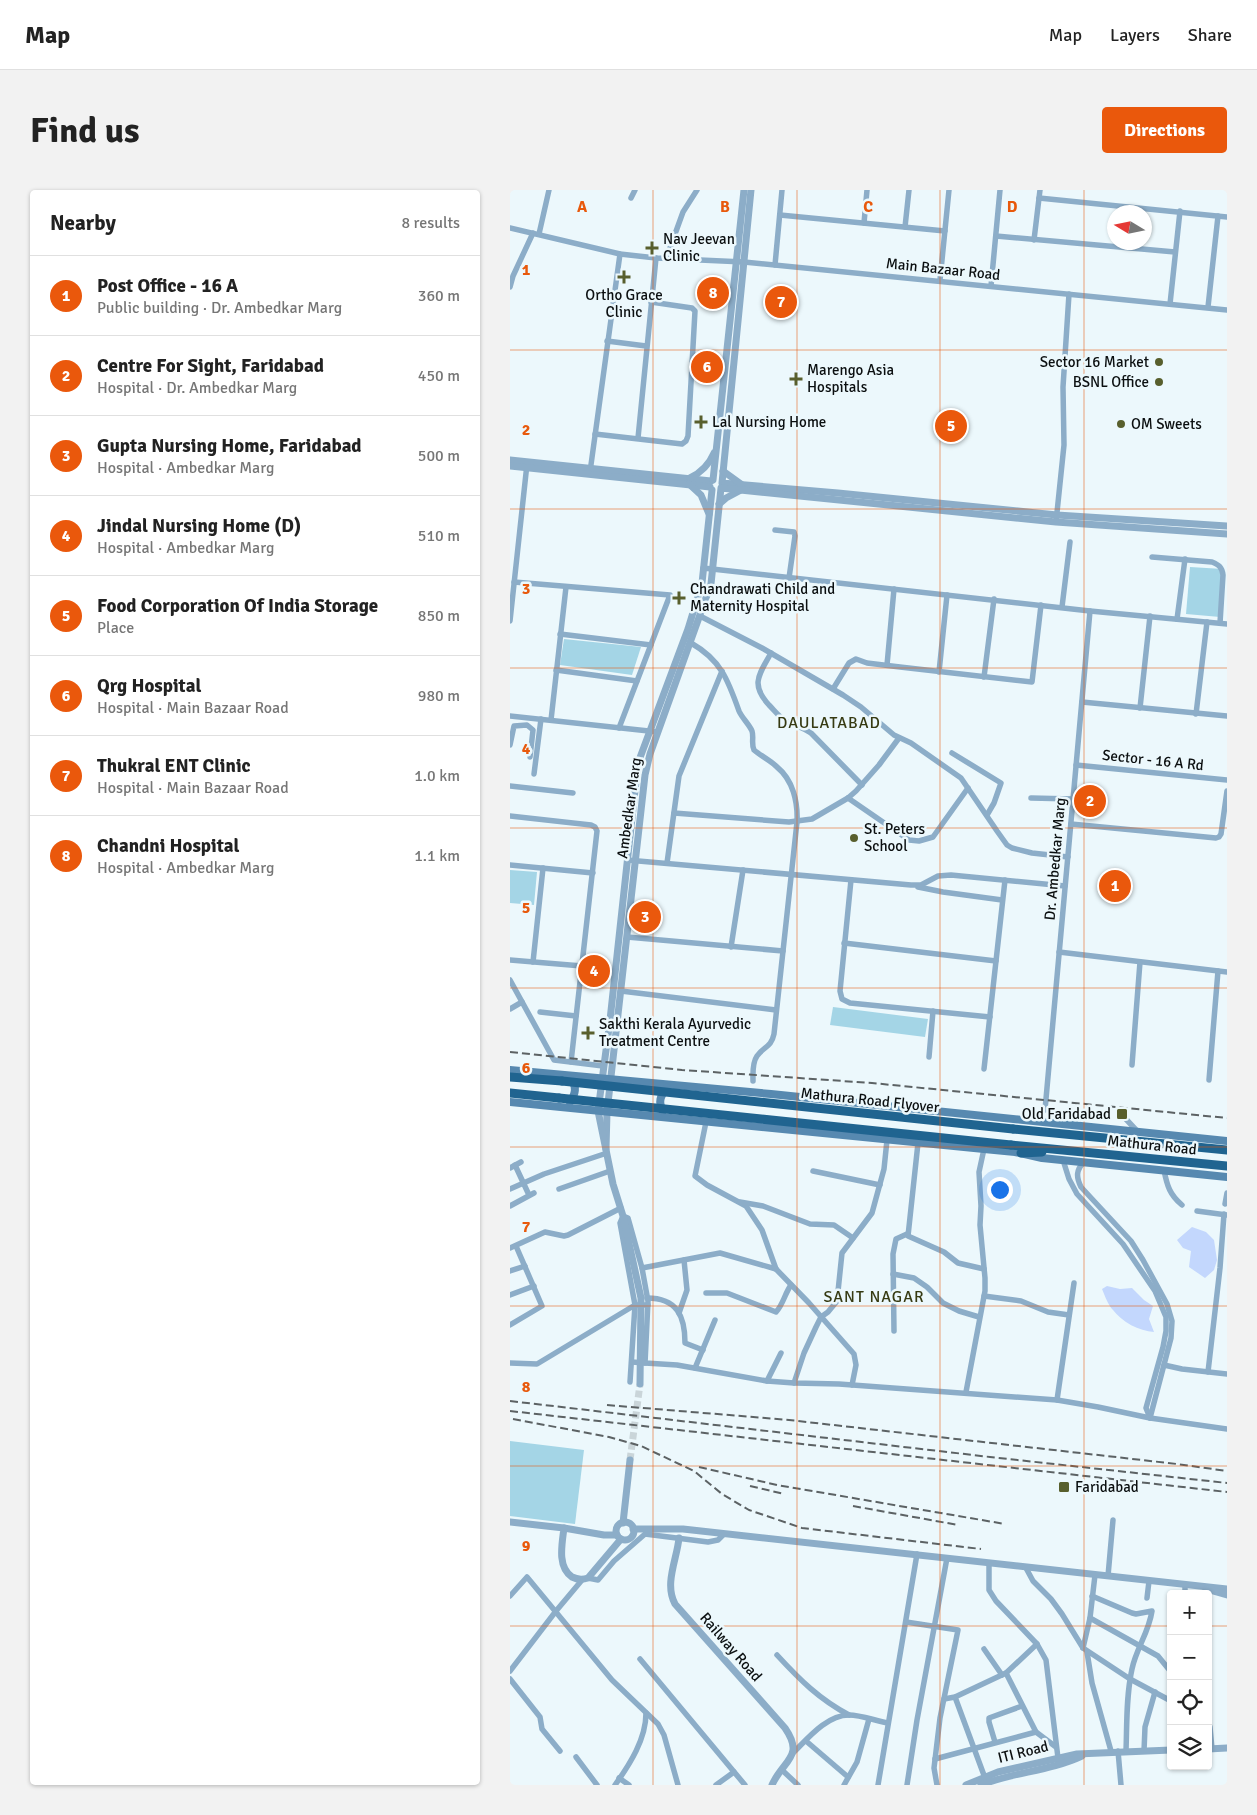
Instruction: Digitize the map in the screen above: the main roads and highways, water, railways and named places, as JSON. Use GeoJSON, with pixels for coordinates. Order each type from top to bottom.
{"type":"FeatureCollection","features":[{"type":"Feature","properties":{"kind":"highway","name":"Mathura Road Flyover"},"geometry":{"type":"LineString","coordinates":[[510,1077],[1227,1150]]}},
{"type":"Feature","properties":{"kind":"highway","name":"Mathura Road Flyover"},"geometry":{"type":"LineString","coordinates":[[510,1093],[1075,1151]]}},
{"type":"Feature","properties":{"kind":"highway"},"geometry":{"type":"LineString","coordinates":[[1020,1153],[1075,1151]]}},
{"type":"Feature","properties":{"kind":"highway","name":"Mathura Road"},"geometry":{"type":"LineString","coordinates":[[1075,1151],[1227,1166]]}},
{"type":"Feature","properties":{"kind":"main road"},"geometry":{"type":"LineString","coordinates":[[510,1070],[602,1078]]}},
{"type":"Feature","properties":{"kind":"main road"},"geometry":{"type":"LineString","coordinates":[[530,1072],[544,1071],[611,1080],[771,1094],[1227,1141]]}},
{"type":"Feature","properties":{"kind":"main road"},"geometry":{"type":"LineString","coordinates":[[563,1107],[570,1102],[575,1088],[573,1081],[567,1076]]}},
{"type":"Feature","properties":{"kind":"main road"},"geometry":{"type":"LineString","coordinates":[[666,1118],[660,1106],[660,1100],[662,1094],[670,1085]]}},
{"type":"Feature","properties":{"kind":"main road"},"geometry":{"type":"LineString","coordinates":[[510,1102],[984,1149],[1020,1153],[1035,1157],[1227,1177]]}},
{"type":"Feature","properties":{"kind":"tunnel"},"geometry":{"type":"LineString","coordinates":[[630,1460],[640,1384]]}},
{"type":"Feature","properties":{"kind":"railway"},"geometry":{"type":"LineString","coordinates":[[510,1052],[682,1070],[872,1083],[1227,1118]]}},
{"type":"Feature","properties":{"kind":"railway"},"geometry":{"type":"LineString","coordinates":[[510,1401],[1227,1483]]}},
{"type":"Feature","properties":{"kind":"railway"},"geometry":{"type":"LineString","coordinates":[[607,1405],[789,1420],[1227,1471]]}},
{"type":"Feature","properties":{"kind":"railway"},"geometry":{"type":"LineString","coordinates":[[510,1411],[1227,1492]]}},
{"type":"Feature","properties":{"kind":"railway"},"geometry":{"type":"LineString","coordinates":[[513,1419],[609,1437],[641,1446],[694,1471],[722,1494],[749,1510],[802,1528],[981,1549]]}},
{"type":"Feature","properties":{"kind":"railway"},"geometry":{"type":"LineString","coordinates":[[699,1467],[777,1485],[1005,1524]]}},
{"type":"Feature","properties":{"kind":"railway"},"geometry":{"type":"LineString","coordinates":[[750,1486],[784,1494]]}},
{"type":"Feature","properties":{"kind":"railway"},"geometry":{"type":"LineString","coordinates":[[853,1506],[958,1525]]}},
{"type":"Feature","properties":{"kind":"place","name":"Nav Jeevan Clinic"},"geometry":{"type":"Point","coordinates":[652,248]}},
{"type":"Feature","properties":{"kind":"place","name":"Ortho Grace Clinic"},"geometry":{"type":"Point","coordinates":[624,277]}},
{"type":"Feature","properties":{"kind":"place","name":"Chandni Hospital"},"geometry":{"type":"Point","coordinates":[713,293]}},
{"type":"Feature","properties":{"kind":"place","name":"Thukral ENT Clinic"},"geometry":{"type":"Point","coordinates":[781,302]}},
{"type":"Feature","properties":{"kind":"place","name":"Sector 16 Market"},"geometry":{"type":"Point","coordinates":[1159,362]}},
{"type":"Feature","properties":{"kind":"place","name":"Qrg Hospital"},"geometry":{"type":"Point","coordinates":[707,367]}},
{"type":"Feature","properties":{"kind":"place","name":"Marengo Asia Hospitals"},"geometry":{"type":"Point","coordinates":[796,379]}},
{"type":"Feature","properties":{"kind":"place","name":"BSNL Office"},"geometry":{"type":"Point","coordinates":[1159,382]}},
{"type":"Feature","properties":{"kind":"place","name":"Lal Nursing Home"},"geometry":{"type":"Point","coordinates":[701,422]}},
{"type":"Feature","properties":{"kind":"place","name":"OM Sweets"},"geometry":{"type":"Point","coordinates":[1121,424]}},
{"type":"Feature","properties":{"kind":"place","name":"Food Corporation Of India Storage"},"geometry":{"type":"Point","coordinates":[951,426]}},
{"type":"Feature","properties":{"kind":"place","name":"Chandrawati Child and Maternity Hospital"},"geometry":{"type":"Point","coordinates":[679,598]}},
{"type":"Feature","properties":{"kind":"place","name":"Centre For Sight, Faridabad"},"geometry":{"type":"Point","coordinates":[1090,801]}},
{"type":"Feature","properties":{"kind":"place","name":"St. Peters School"},"geometry":{"type":"Point","coordinates":[854,838]}},
{"type":"Feature","properties":{"kind":"place","name":"Post Office - 16 A"},"geometry":{"type":"Point","coordinates":[1115,886]}},
{"type":"Feature","properties":{"kind":"place","name":"Gupta Nursing Home, Faridabad"},"geometry":{"type":"Point","coordinates":[645,917]}},
{"type":"Feature","properties":{"kind":"place","name":"Jindal Nursing Home (D)"},"geometry":{"type":"Point","coordinates":[594,971]}},
{"type":"Feature","properties":{"kind":"place","name":"Sakthi Kerala Ayurvedic Treatment Centre"},"geometry":{"type":"Point","coordinates":[588,1033]}},
{"type":"Feature","properties":{"kind":"place","name":"Old Faridabad"},"geometry":{"type":"Point","coordinates":[1122,1114]}},
{"type":"Feature","properties":{"kind":"place","name":"Faridabad"},"geometry":{"type":"Point","coordinates":[1064,1487]}},
{"type":"Feature","properties":{"kind":"district","name":"DAULATABAD"},"geometry":{"type":"Point","coordinates":[829,722]}},
{"type":"Feature","properties":{"kind":"district","name":"SANT NAGAR"},"geometry":{"type":"Point","coordinates":[874,1296]}}]}
